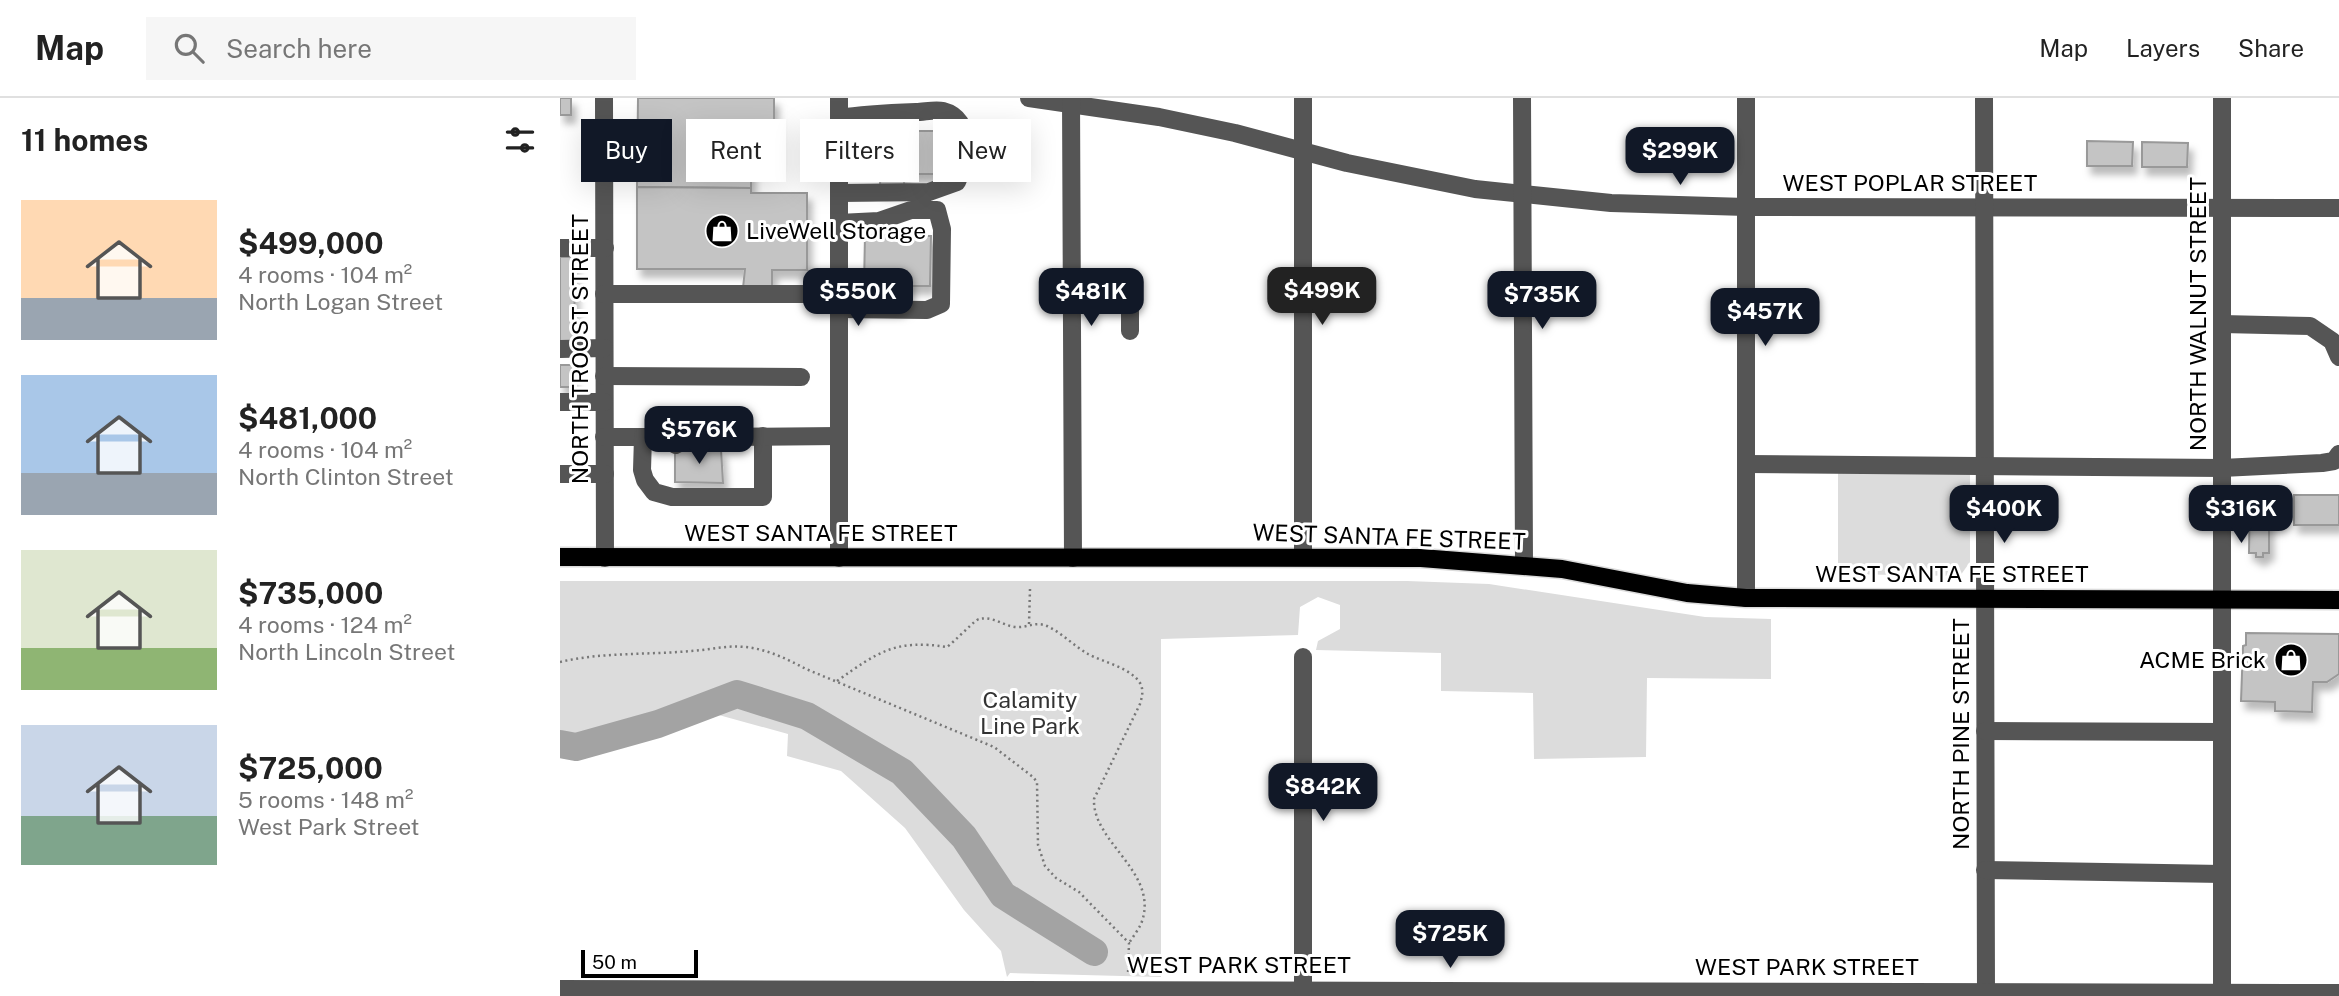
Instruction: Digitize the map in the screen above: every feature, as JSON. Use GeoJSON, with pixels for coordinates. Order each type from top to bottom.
{"type":"FeatureCollection","features":[{"type":"Feature","properties":{"kind":"main road","name":"WEST SANTA FE STREET"},"geometry":{"type":"LineString","coordinates":[[560,557],[1422,558],[1524,564],[1687,593],[1746,598],[2339,600]]}},
{"type":"Feature","properties":{"kind":"street","name":"NORTH TROOST STREET"},"geometry":{"type":"LineString","coordinates":[[604,98],[605,558]]}},
{"type":"Feature","properties":{"kind":"street"},"geometry":{"type":"LineString","coordinates":[[839,98],[839,558]]}},
{"type":"Feature","properties":{"kind":"street","name":"WEST POPLAR STREET"},"geometry":{"type":"LineString","coordinates":[[1029,98],[1071,101],[1159,117],[1426,180],[1522,195],[1611,203],[1746,207],[2339,208]]}},
{"type":"Feature","properties":{"kind":"street"},"geometry":{"type":"LineString","coordinates":[[1303,98],[1303,556]]}},
{"type":"Feature","properties":{"kind":"street"},"geometry":{"type":"LineString","coordinates":[[1522,98],[1524,564]]}},
{"type":"Feature","properties":{"kind":"street"},"geometry":{"type":"LineString","coordinates":[[1746,98],[1746,598]]}},
{"type":"Feature","properties":{"kind":"street","name":"NORTH PINE STREET"},"geometry":{"type":"LineString","coordinates":[[1984,98],[1986,994]]}},
{"type":"Feature","properties":{"kind":"street","name":"NORTH WALNUT STREET"},"geometry":{"type":"LineString","coordinates":[[2222,98],[2222,994]]}},
{"type":"Feature","properties":{"kind":"street"},"geometry":{"type":"LineString","coordinates":[[1071,101],[1073,558]]}},
{"type":"Feature","properties":{"kind":"street"},"geometry":{"type":"LineString","coordinates":[[839,118],[943,105],[956,118],[966,139],[964,167],[957,182],[929,192],[839,193]]}},
{"type":"Feature","properties":{"kind":"street"},"geometry":{"type":"LineString","coordinates":[[604,294],[839,302],[927,310],[941,304],[942,229],[937,210],[911,210],[879,221],[839,223]]}},
{"type":"Feature","properties":{"kind":"street"},"geometry":{"type":"LineString","coordinates":[[560,248],[605,248]]}},
{"type":"Feature","properties":{"kind":"street"},"geometry":{"type":"LineString","coordinates":[[1072,282],[1125,279],[1130,283],[1130,331]]}},
{"type":"Feature","properties":{"kind":"street"},"geometry":{"type":"LineString","coordinates":[[2222,324],[2310,326],[2332,341],[2339,356]]}},
{"type":"Feature","properties":{"kind":"street"},"geometry":{"type":"LineString","coordinates":[[560,349],[604,348]]}},
{"type":"Feature","properties":{"kind":"street"},"geometry":{"type":"LineString","coordinates":[[604,376],[801,377]]}},
{"type":"Feature","properties":{"kind":"street"},"geometry":{"type":"LineString","coordinates":[[560,402],[604,402]]}},
{"type":"Feature","properties":{"kind":"street"},"geometry":{"type":"LineString","coordinates":[[643,437],[642,470],[645,480],[654,492],[671,497],[763,497],[763,436]]}},
{"type":"Feature","properties":{"kind":"street"},"geometry":{"type":"LineString","coordinates":[[700,437],[839,436]]}},
{"type":"Feature","properties":{"kind":"street"},"geometry":{"type":"LineString","coordinates":[[604,438],[673,437]]}},
{"type":"Feature","properties":{"kind":"street"},"geometry":{"type":"LineString","coordinates":[[1746,464],[2222,468],[2322,463],[2334,461],[2339,454]]}},
{"type":"Feature","properties":{"kind":"street"},"geometry":{"type":"LineString","coordinates":[[560,474],[605,474]]}},
{"type":"Feature","properties":{"kind":"street"},"geometry":{"type":"LineString","coordinates":[[1303,657],[1303,989]]}},
{"type":"Feature","properties":{"kind":"street"},"geometry":{"type":"LineString","coordinates":[[1985,731],[2222,732]]}},
{"type":"Feature","properties":{"kind":"street"},"geometry":{"type":"LineString","coordinates":[[1985,870],[2222,874]]}},
{"type":"Feature","properties":{"kind":"street","name":"WEST PARK STREET"},"geometry":{"type":"LineString","coordinates":[[560,989],[1008,993],[1303,989],[1986,994],[2339,993]]}},
{"type":"Feature","properties":{"kind":"path"},"geometry":{"type":"LineString","coordinates":[[1029,624],[1030,589]]}},
{"type":"Feature","properties":{"kind":"path"},"geometry":{"type":"LineString","coordinates":[[836,681],[863,663],[899,645],[921,643],[947,647],[978,619],[998,620],[1020,628],[1029,624],[1047,626],[1087,653],[1129,673],[1139,681],[1143,691],[1140,704],[1094,799],[1093,812],[1136,876],[1142,894],[1141,923],[1129,943],[1128,977]]}},
{"type":"Feature","properties":{"kind":"path"},"geometry":{"type":"LineString","coordinates":[[560,662],[579,658],[728,646],[748,647],[781,656],[994,747],[1033,777],[1039,790],[1036,825],[1038,845],[1045,866],[1056,878],[1079,891],[1129,943]]}},
{"type":"Feature","properties":{"kind":"green space"},"geometry":{"type":"Polygon","coordinates":[[[1838,472],[1970,472],[1970,562],[1960,576],[1838,574],[1838,472]]]}},
{"type":"Feature","properties":{"kind":"green space","name":"Calamity Line Park"},"geometry":{"type":"Polygon","coordinates":[[[560,581],[1407,581],[1489,584],[1705,617],[1771,619],[1771,679],[1647,678],[1646,757],[1534,759],[1533,693],[1441,691],[1441,653],[1316,650],[1318,641],[1340,629],[1340,605],[1318,597],[1300,607],[1298,635],[1161,639],[1161,977],[1010,973],[1007,977],[1001,951],[964,910],[905,828],[841,771],[787,756],[788,734],[697,709],[658,724],[576,746],[560,747],[560,581]]]}},
{"type":"Feature","properties":{"kind":"building"},"geometry":{"type":"Polygon","coordinates":[[[560,98],[571,98],[571,115],[560,115],[560,98]]]}},
{"type":"Feature","properties":{"kind":"building"},"geometry":{"type":"Polygon","coordinates":[[[638,98],[774,98],[774,119],[686,119],[686,182],[751,182],[751,188],[637,187],[637,182],[672,182],[672,119],[638,119],[638,98]]]}},
{"type":"Feature","properties":{"kind":"building"},"geometry":{"type":"Polygon","coordinates":[[[919,131],[933,131],[933,174],[919,174],[919,131]]]}},
{"type":"Feature","properties":{"kind":"building"},"geometry":{"type":"Polygon","coordinates":[[[2087,141],[2133,142],[2132,166],[2087,166],[2087,141]]]}},
{"type":"Feature","properties":{"kind":"building"},"geometry":{"type":"Polygon","coordinates":[[[2142,142],[2188,143],[2187,167],[2142,167],[2142,142]]]}},
{"type":"Feature","properties":{"kind":"building"},"geometry":{"type":"Polygon","coordinates":[[[880,182],[904,182],[904,190],[880,190],[880,182]]]}},
{"type":"Feature","properties":{"kind":"building","name":"LiveWell Storage"},"geometry":{"type":"Polygon","coordinates":[[[637,187],[751,188],[751,193],[807,193],[807,270],[772,270],[772,286],[743,288],[745,269],[637,269],[637,187]]]}},
{"type":"Feature","properties":{"kind":"building"},"geometry":{"type":"Polygon","coordinates":[[[865,235],[931,236],[930,286],[864,286],[865,235]]]}},
{"type":"Feature","properties":{"kind":"building"},"geometry":{"type":"Polygon","coordinates":[[[560,257],[574,257],[575,343],[560,343],[560,257]]]}},
{"type":"Feature","properties":{"kind":"building"},"geometry":{"type":"Polygon","coordinates":[[[560,365],[573,365],[572,387],[560,387],[560,365]]]}},
{"type":"Feature","properties":{"kind":"building"},"geometry":{"type":"Polygon","coordinates":[[[676,425],[700,425],[700,449],[676,449],[676,425]]]}},
{"type":"Feature","properties":{"kind":"building"},"geometry":{"type":"Polygon","coordinates":[[[721,449],[723,483],[675,482],[675,450],[721,449]]]}},
{"type":"Feature","properties":{"kind":"building"},"geometry":{"type":"Polygon","coordinates":[[[2250,487],[2269,487],[2269,553],[2263,553],[2263,557],[2249,553],[2250,487]]]}},
{"type":"Feature","properties":{"kind":"building"},"geometry":{"type":"Polygon","coordinates":[[[2294,495],[2339,495],[2339,525],[2294,525],[2294,495]]]}},
{"type":"Feature","properties":{"kind":"building","name":"ACME Brick"},"geometry":{"type":"Polygon","coordinates":[[[2246,633],[2339,634],[2339,674],[2327,682],[2313,682],[2312,712],[2275,711],[2275,702],[2241,701],[2246,633]]]}},
{"type":"Feature","properties":{"kind":"waterway"},"geometry":{"type":"LineString","coordinates":[[560,744],[576,747],[658,724],[737,694],[807,716],[902,772],[964,837],[1003,895],[1094,952]]}},
{"type":"Feature","properties":{"kind":"tunnel"},"geometry":{"type":"LineString","coordinates":[[676,429],[700,429]]}},
{"type":"Feature","properties":{"kind":"place","name":"LiveWell Storage"},"geometry":{"type":"Point","coordinates":[722,231]}},
{"type":"Feature","properties":{"kind":"place","name":"ACME Brick"},"geometry":{"type":"Point","coordinates":[2291,660]}}]}
